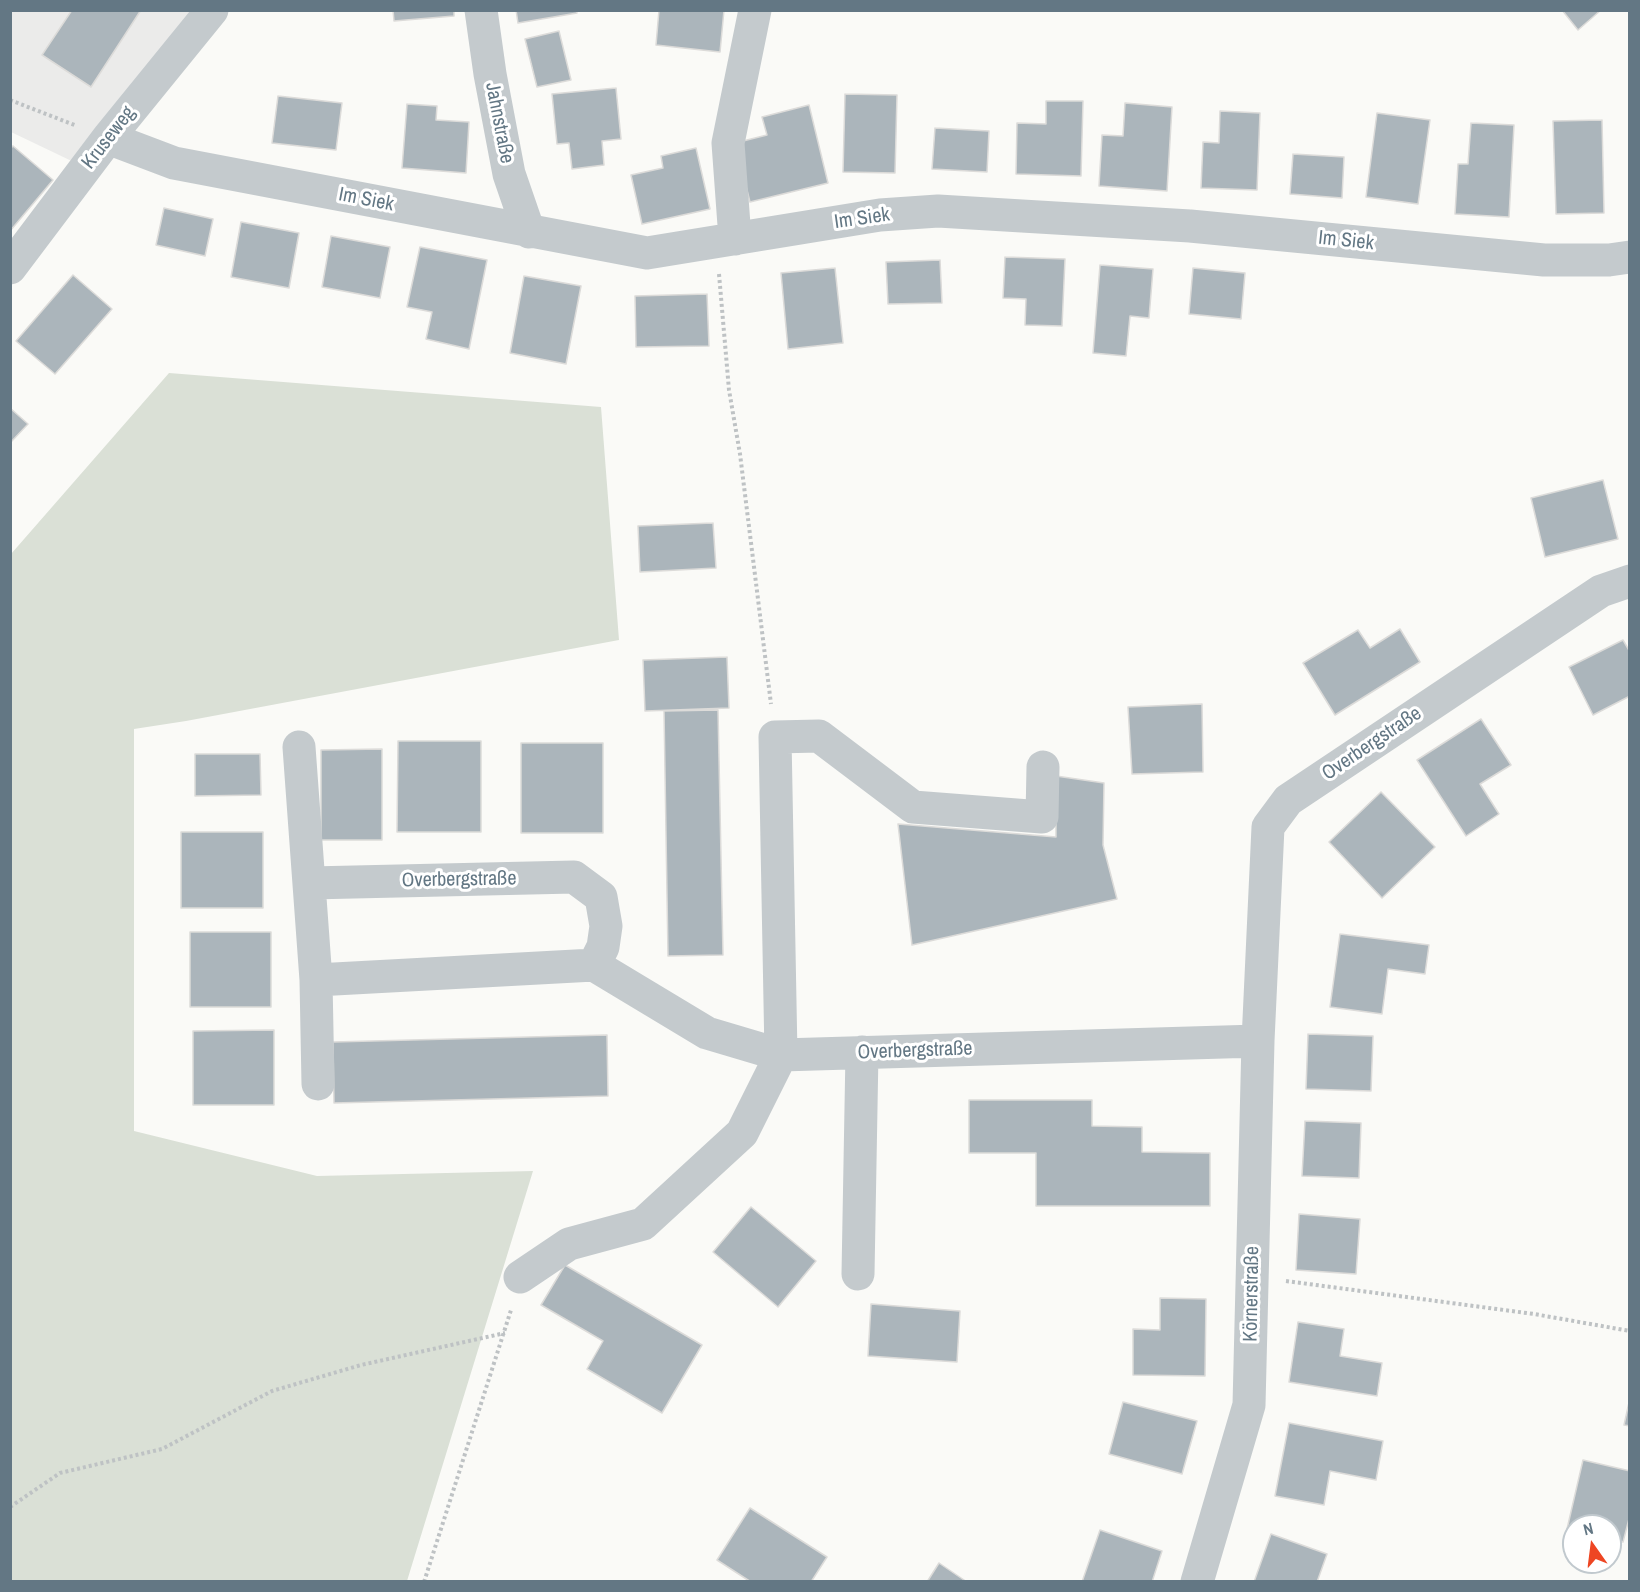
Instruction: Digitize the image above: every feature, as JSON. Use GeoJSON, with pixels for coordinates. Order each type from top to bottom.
{"type":"FeatureCollection","features":[{"type":"Feature","properties":{"kind":"street","name":"Kruseweg"},"geometry":{"type":"LineString","coordinates":[[10,268],[108,138],[212,10]]}},
{"type":"Feature","properties":{"kind":"street","name":"Jahnstraße"},"geometry":{"type":"LineString","coordinates":[[481,10],[490,74],[509,174],[529,232]]}},
{"type":"Feature","properties":{"kind":"street"},"geometry":{"type":"LineString","coordinates":[[726,241],[728,143],[755,10]]}},
{"type":"Feature","properties":{"kind":"street","name":"Im Siek"},"geometry":{"type":"LineString","coordinates":[[108,138],[174,163],[647,254],[880,215],[938,211],[1190,226],[1544,260],[1609,260],[1629,257]]}},
{"type":"Feature","properties":{"kind":"street","name":"Overbergstraße"},"geometry":{"type":"LineString","coordinates":[[1260,998],[1268,827],[1288,800],[1601,591],[1629,581]]}},
{"type":"Feature","properties":{"kind":"street"},"geometry":{"type":"LineString","coordinates":[[520,1277],[569,1244],[643,1224],[742,1133],[781,1055],[776,737],[819,736],[913,807],[1042,817],[1043,767]]}},
{"type":"Feature","properties":{"kind":"street"},"geometry":{"type":"LineString","coordinates":[[299,747],[316,980],[318,1084]]}},
{"type":"Feature","properties":{"kind":"street","name":"Overbergstraße"},"geometry":{"type":"LineString","coordinates":[[310,883],[574,877],[601,897],[606,926],[603,947],[594,965],[707,1033],[781,1055],[1258,1041]]}},
{"type":"Feature","properties":{"kind":"street"},"geometry":{"type":"LineString","coordinates":[[316,980],[594,965]]}},
{"type":"Feature","properties":{"kind":"street","name":"Körnerstraße"},"geometry":{"type":"LineString","coordinates":[[1197,1581],[1249,1405],[1260,998]]}},
{"type":"Feature","properties":{"kind":"street"},"geometry":{"type":"LineString","coordinates":[[858,1274],[862,1052]]}},
{"type":"Feature","properties":{"kind":"path"},"geometry":{"type":"LineString","coordinates":[[10,100],[108,138]]}},
{"type":"Feature","properties":{"kind":"path"},"geometry":{"type":"LineString","coordinates":[[726,241],[729,390],[740,454],[776,737]]}},
{"type":"Feature","properties":{"kind":"path"},"geometry":{"type":"LineString","coordinates":[[424,1581],[505,1333],[520,1277]]}},
{"type":"Feature","properties":{"kind":"path"},"geometry":{"type":"LineString","coordinates":[[1252,1277],[1534,1314],[1629,1331]]}},
{"type":"Feature","properties":{"kind":"path"},"geometry":{"type":"LineString","coordinates":[[10,1507],[60,1473],[162,1449],[272,1391],[361,1365],[505,1333]]}},
{"type":"Feature","properties":{"kind":"shaded area"},"geometry":{"type":"Polygon","coordinates":[[[11,11],[190,11],[80,165],[11,132],[11,11]]]}},
{"type":"Feature","properties":{"kind":"shaded area"},"geometry":{"type":"Polygon","coordinates":[[[169,373],[601,407],[619,640],[134,729],[134,1131],[317,1176],[533,1171],[407,1581],[11,1581],[11,554],[169,373]]]}},
{"type":"Feature","properties":{"kind":"building"},"geometry":{"type":"Polygon","coordinates":[[[72,10],[141,10],[91,87],[42,55],[72,10]]]}},
{"type":"Feature","properties":{"kind":"building"},"geometry":{"type":"Polygon","coordinates":[[[393,10],[454,10],[454,16],[394,21],[393,10]]]}},
{"type":"Feature","properties":{"kind":"building"},"geometry":{"type":"Polygon","coordinates":[[[516,10],[576,10],[577,13],[518,23],[516,10]]]}},
{"type":"Feature","properties":{"kind":"building"},"geometry":{"type":"Polygon","coordinates":[[[659,10],[724,10],[720,52],[656,45],[659,10]]]}},
{"type":"Feature","properties":{"kind":"building"},"geometry":{"type":"Polygon","coordinates":[[[1562,10],[1601,10],[1578,30],[1562,10]]]}},
{"type":"Feature","properties":{"kind":"building"},"geometry":{"type":"Polygon","coordinates":[[[559,31],[571,80],[537,87],[525,39],[559,31]]]}},
{"type":"Feature","properties":{"kind":"building"},"geometry":{"type":"Polygon","coordinates":[[[616,88],[621,139],[602,141],[604,165],[572,169],[569,143],[557,144],[552,94],[616,88]]]}},
{"type":"Feature","properties":{"kind":"building"},"geometry":{"type":"Polygon","coordinates":[[[845,94],[897,95],[895,173],[843,172],[845,94]]]}},
{"type":"Feature","properties":{"kind":"building"},"geometry":{"type":"Polygon","coordinates":[[[278,96],[342,103],[336,150],[272,143],[278,96]]]}},
{"type":"Feature","properties":{"kind":"building"},"geometry":{"type":"Polygon","coordinates":[[[1046,101],[1083,101],[1081,176],[1016,174],[1017,123],[1046,124],[1046,101]]]}},
{"type":"Feature","properties":{"kind":"building"},"geometry":{"type":"Polygon","coordinates":[[[1125,103],[1172,107],[1167,191],[1099,186],[1102,135],[1123,136],[1125,103]]]}},
{"type":"Feature","properties":{"kind":"building"},"geometry":{"type":"Polygon","coordinates":[[[407,104],[437,106],[436,120],[469,122],[466,173],[402,168],[407,104]]]}},
{"type":"Feature","properties":{"kind":"building"},"geometry":{"type":"Polygon","coordinates":[[[809,105],[828,183],[750,202],[735,143],[767,135],[762,117],[809,105]]]}},
{"type":"Feature","properties":{"kind":"building"},"geometry":{"type":"Polygon","coordinates":[[[1220,111],[1260,113],[1257,190],[1201,188],[1203,142],[1219,143],[1220,111]]]}},
{"type":"Feature","properties":{"kind":"building"},"geometry":{"type":"Polygon","coordinates":[[[1377,113],[1430,120],[1418,204],[1366,197],[1377,113]]]}},
{"type":"Feature","properties":{"kind":"building"},"geometry":{"type":"Polygon","coordinates":[[[1602,120],[1604,213],[1556,214],[1553,121],[1602,120]]]}},
{"type":"Feature","properties":{"kind":"building"},"geometry":{"type":"Polygon","coordinates":[[[1471,123],[1514,125],[1509,217],[1455,214],[1458,164],[1468,164],[1471,123]]]}},
{"type":"Feature","properties":{"kind":"building"},"geometry":{"type":"Polygon","coordinates":[[[935,128],[989,131],[987,172],[932,169],[935,128]]]}},
{"type":"Feature","properties":{"kind":"building"},"geometry":{"type":"Polygon","coordinates":[[[13,146],[53,180],[10,231],[10,149],[13,146]]]}},
{"type":"Feature","properties":{"kind":"building"},"geometry":{"type":"Polygon","coordinates":[[[696,148],[710,209],[642,224],[631,175],[663,168],[661,156],[696,148]]]}},
{"type":"Feature","properties":{"kind":"building"},"geometry":{"type":"Polygon","coordinates":[[[1293,154],[1344,157],[1342,198],[1290,194],[1293,154]]]}},
{"type":"Feature","properties":{"kind":"building"},"geometry":{"type":"Polygon","coordinates":[[[164,208],[213,219],[205,256],[156,245],[164,208]]]}},
{"type":"Feature","properties":{"kind":"building"},"geometry":{"type":"Polygon","coordinates":[[[241,222],[299,233],[289,288],[231,277],[241,222]]]}},
{"type":"Feature","properties":{"kind":"building"},"geometry":{"type":"Polygon","coordinates":[[[331,236],[390,247],[380,298],[322,287],[331,236]]]}},
{"type":"Feature","properties":{"kind":"building"},"geometry":{"type":"Polygon","coordinates":[[[420,247],[487,260],[469,349],[426,339],[432,312],[407,307],[420,247]]]}},
{"type":"Feature","properties":{"kind":"building"},"geometry":{"type":"Polygon","coordinates":[[[1005,257],[1065,259],[1062,326],[1025,325],[1026,299],[1003,298],[1005,257]]]}},
{"type":"Feature","properties":{"kind":"building"},"geometry":{"type":"Polygon","coordinates":[[[940,260],[942,303],[888,304],[886,262],[940,260]]]}},
{"type":"Feature","properties":{"kind":"building"},"geometry":{"type":"Polygon","coordinates":[[[1100,265],[1153,269],[1149,318],[1130,316],[1126,356],[1093,353],[1100,265]]]}},
{"type":"Feature","properties":{"kind":"building"},"geometry":{"type":"Polygon","coordinates":[[[835,268],[843,343],[788,349],[781,273],[835,268]]]}},
{"type":"Feature","properties":{"kind":"building"},"geometry":{"type":"Polygon","coordinates":[[[1193,268],[1245,273],[1241,319],[1189,314],[1193,268]]]}},
{"type":"Feature","properties":{"kind":"building"},"geometry":{"type":"Polygon","coordinates":[[[73,275],[112,309],[55,374],[16,341],[73,275]]]}},
{"type":"Feature","properties":{"kind":"building"},"geometry":{"type":"Polygon","coordinates":[[[524,276],[581,286],[566,364],[510,353],[524,276]]]}},
{"type":"Feature","properties":{"kind":"building"},"geometry":{"type":"Polygon","coordinates":[[[707,294],[709,346],[636,347],[635,296],[707,294]]]}},
{"type":"Feature","properties":{"kind":"building"},"geometry":{"type":"Polygon","coordinates":[[[10,408],[28,424],[10,443],[10,408]]]}},
{"type":"Feature","properties":{"kind":"building"},"geometry":{"type":"Polygon","coordinates":[[[1603,480],[1618,539],[1545,557],[1531,498],[1603,480]]]}},
{"type":"Feature","properties":{"kind":"building"},"geometry":{"type":"Polygon","coordinates":[[[713,523],[716,568],[640,572],[638,526],[713,523]]]}},
{"type":"Feature","properties":{"kind":"building"},"geometry":{"type":"Polygon","coordinates":[[[1400,629],[1420,662],[1335,715],[1303,663],[1358,630],[1370,648],[1400,629]]]}},
{"type":"Feature","properties":{"kind":"building"},"geometry":{"type":"Polygon","coordinates":[[[1623,640],[1630,652],[1630,696],[1593,715],[1569,667],[1623,640]]]}},
{"type":"Feature","properties":{"kind":"building"},"geometry":{"type":"Polygon","coordinates":[[[727,657],[729,708],[645,711],[643,660],[727,657]]]}},
{"type":"Feature","properties":{"kind":"building"},"geometry":{"type":"Polygon","coordinates":[[[1202,704],[1203,772],[1132,774],[1128,707],[1202,704]]]}},
{"type":"Feature","properties":{"kind":"building"},"geometry":{"type":"Polygon","coordinates":[[[718,710],[723,955],[668,956],[664,711],[718,710]]]}},
{"type":"Feature","properties":{"kind":"building"},"geometry":{"type":"Polygon","coordinates":[[[1481,719],[1511,765],[1480,784],[1499,814],[1466,836],[1417,760],[1481,719]]]}},
{"type":"Feature","properties":{"kind":"building"},"geometry":{"type":"Polygon","coordinates":[[[398,741],[481,741],[481,832],[397,832],[398,741]]]}},
{"type":"Feature","properties":{"kind":"building"},"geometry":{"type":"Polygon","coordinates":[[[521,743],[603,743],[603,833],[521,833],[521,743]]]}},
{"type":"Feature","properties":{"kind":"building"},"geometry":{"type":"Polygon","coordinates":[[[382,749],[382,840],[321,840],[321,750],[382,749]]]}},
{"type":"Feature","properties":{"kind":"building"},"geometry":{"type":"Polygon","coordinates":[[[195,754],[260,754],[261,795],[195,796],[195,754]]]}},
{"type":"Feature","properties":{"kind":"building"},"geometry":{"type":"Polygon","coordinates":[[[1056,776],[1104,783],[1103,845],[1117,899],[912,945],[898,824],[1056,837],[1056,776]]]}},
{"type":"Feature","properties":{"kind":"building"},"geometry":{"type":"Polygon","coordinates":[[[1381,792],[1435,847],[1382,898],[1329,842],[1381,792]]]}},
{"type":"Feature","properties":{"kind":"building"},"geometry":{"type":"Polygon","coordinates":[[[181,832],[263,832],[263,908],[181,908],[181,832]]]}},
{"type":"Feature","properties":{"kind":"building"},"geometry":{"type":"Polygon","coordinates":[[[190,932],[271,932],[271,1007],[190,1007],[190,932]]]}},
{"type":"Feature","properties":{"kind":"building"},"geometry":{"type":"Polygon","coordinates":[[[1340,934],[1429,945],[1425,974],[1388,969],[1382,1014],[1330,1007],[1340,934]]]}},
{"type":"Feature","properties":{"kind":"building"},"geometry":{"type":"Polygon","coordinates":[[[274,1030],[274,1105],[193,1105],[193,1031],[274,1030]]]}},
{"type":"Feature","properties":{"kind":"building"},"geometry":{"type":"Polygon","coordinates":[[[1308,1034],[1373,1036],[1371,1091],[1306,1089],[1308,1034]]]}},
{"type":"Feature","properties":{"kind":"building"},"geometry":{"type":"Polygon","coordinates":[[[607,1035],[608,1096],[334,1103],[333,1042],[607,1035]]]}},
{"type":"Feature","properties":{"kind":"building"},"geometry":{"type":"Polygon","coordinates":[[[969,1100],[1092,1100],[1092,1126],[1142,1127],[1142,1152],[1210,1153],[1210,1206],[1036,1206],[1036,1153],[969,1153],[969,1100]]]}},
{"type":"Feature","properties":{"kind":"building"},"geometry":{"type":"Polygon","coordinates":[[[1305,1121],[1361,1123],[1359,1178],[1302,1176],[1305,1121]]]}},
{"type":"Feature","properties":{"kind":"building"},"geometry":{"type":"Polygon","coordinates":[[[751,1207],[816,1261],[778,1307],[713,1252],[751,1207]]]}},
{"type":"Feature","properties":{"kind":"building"},"geometry":{"type":"Polygon","coordinates":[[[1299,1214],[1360,1219],[1356,1274],[1296,1270],[1299,1214]]]}},
{"type":"Feature","properties":{"kind":"building"},"geometry":{"type":"Polygon","coordinates":[[[565,1265],[702,1345],[662,1413],[587,1369],[603,1341],[541,1305],[565,1265]]]}},
{"type":"Feature","properties":{"kind":"building"},"geometry":{"type":"Polygon","coordinates":[[[1160,1298],[1206,1299],[1205,1376],[1133,1375],[1133,1329],[1160,1330],[1160,1298]]]}},
{"type":"Feature","properties":{"kind":"building"},"geometry":{"type":"Polygon","coordinates":[[[871,1304],[960,1311],[957,1362],[868,1356],[871,1304]]]}},
{"type":"Feature","properties":{"kind":"building"},"geometry":{"type":"Polygon","coordinates":[[[1298,1322],[1344,1329],[1340,1356],[1382,1363],[1377,1396],[1289,1382],[1298,1322]]]}},
{"type":"Feature","properties":{"kind":"building"},"geometry":{"type":"Polygon","coordinates":[[[1630,1398],[1630,1426],[1624,1425],[1630,1398]]]}},
{"type":"Feature","properties":{"kind":"building"},"geometry":{"type":"Polygon","coordinates":[[[1123,1402],[1197,1421],[1182,1474],[1109,1454],[1123,1402]]]}},
{"type":"Feature","properties":{"kind":"building"},"geometry":{"type":"Polygon","coordinates":[[[1289,1423],[1383,1441],[1376,1480],[1330,1471],[1324,1505],[1275,1496],[1289,1423]]]}},
{"type":"Feature","properties":{"kind":"building"},"geometry":{"type":"Polygon","coordinates":[[[1583,1460],[1630,1471],[1630,1515],[1623,1542],[1622,1514],[1570,1514],[1583,1460]]]}},
{"type":"Feature","properties":{"kind":"building"},"geometry":{"type":"Polygon","coordinates":[[[750,1508],[827,1557],[811,1582],[751,1582],[717,1560],[750,1508]]]}},
{"type":"Feature","properties":{"kind":"building"},"geometry":{"type":"Polygon","coordinates":[[[1100,1530],[1162,1551],[1152,1582],[1082,1582],[1100,1530]]]}},
{"type":"Feature","properties":{"kind":"building"},"geometry":{"type":"Polygon","coordinates":[[[1271,1534],[1327,1554],[1317,1582],[1254,1582],[1271,1534]]]}},
{"type":"Feature","properties":{"kind":"building"},"geometry":{"type":"Polygon","coordinates":[[[939,1563],[967,1582],[927,1582],[939,1563]]]}}]}
